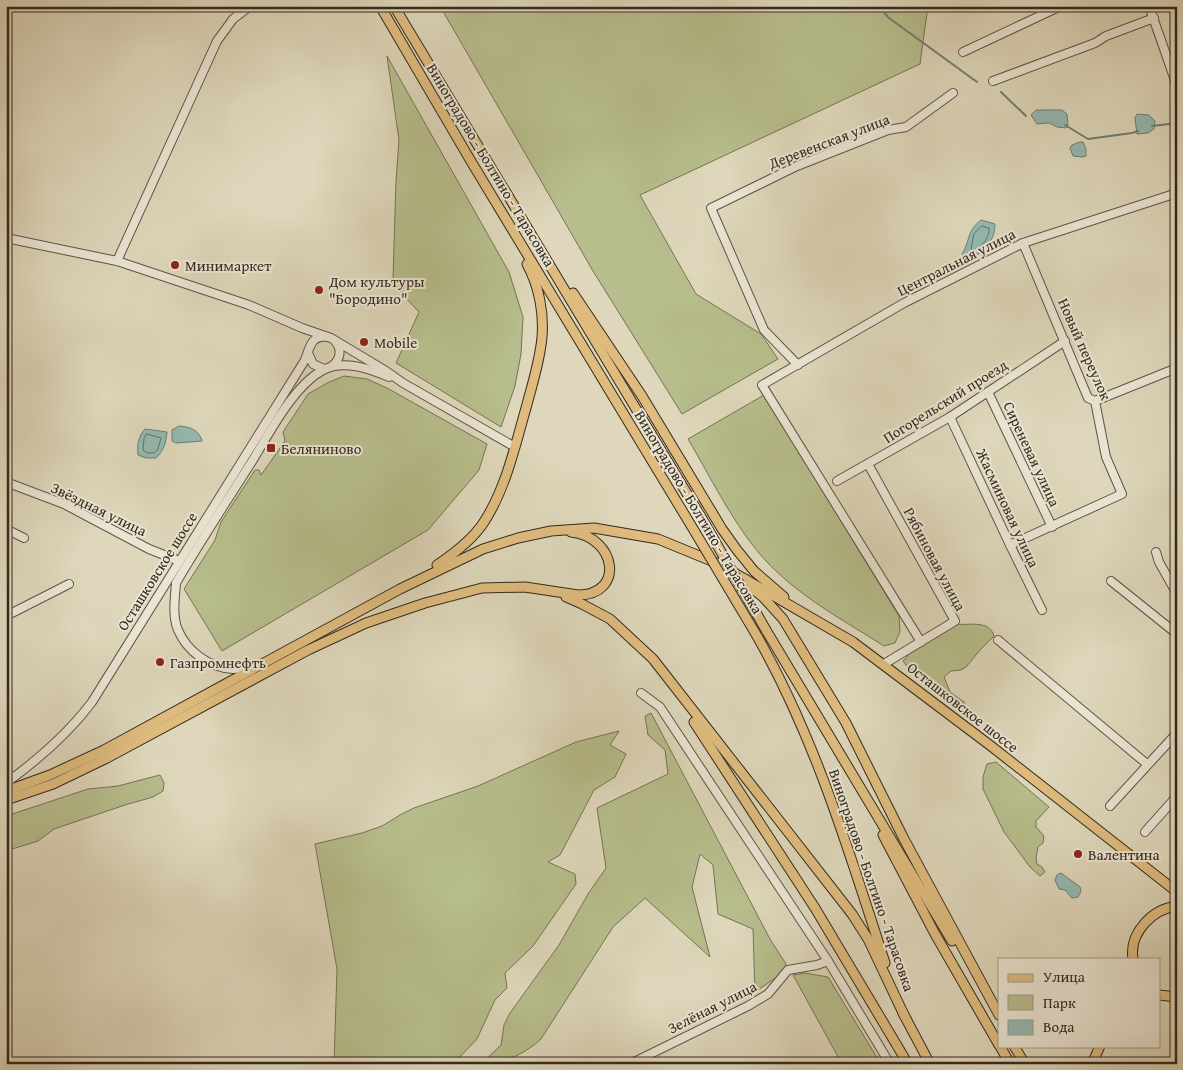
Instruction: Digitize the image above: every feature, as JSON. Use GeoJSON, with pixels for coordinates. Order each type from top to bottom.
{"type":"FeatureCollection","features":[{"type":"Feature","properties":{"kind":"main road","name":"Виноградово - Болтино - Тарасовка"},"geometry":{"type":"LineString","coordinates":[[380,6],[472,163],[757,636],[800,722],[832,800],[890,978],[905,1017],[930,1064]]}},
{"type":"Feature","properties":{"kind":"main road","name":"Виноградово - Болтино - Тарасовка"},"geometry":{"type":"LineString","coordinates":[[394,6],[701,517],[766,630],[998,1019]]}},
{"type":"Feature","properties":{"kind":"main road"},"geometry":{"type":"LineString","coordinates":[[414,582],[467,542],[484,523],[496,502],[515,447],[537,367],[542,338],[539,296],[531,270],[472,163]]}},
{"type":"Feature","properties":{"kind":"main road"},"geometry":{"type":"LineString","coordinates":[[532,235],[610,346],[737,550],[754,570],[800,611]]}},
{"type":"Feature","properties":{"kind":"main road","name":"Осташковское шоссе"},"geometry":{"type":"LineString","coordinates":[[551,531],[594,528],[658,539],[718,564],[800,611],[853,642],[884,664],[1177,892]]}},
{"type":"Feature","properties":{"kind":"main road"},"geometry":{"type":"LineString","coordinates":[[6,791],[50,775],[104,750],[414,582],[483,549],[518,538],[551,531],[574,532],[591,538],[607,554],[611,567],[609,575],[596,592],[578,595],[526,587],[482,588],[424,603],[366,623],[308,650],[107,758],[53,784],[6,800]]}},
{"type":"Feature","properties":{"kind":"main road"},"geometry":{"type":"LineString","coordinates":[[727,569],[763,597],[783,619],[798,642],[846,723],[904,839],[998,1013]]}},
{"type":"Feature","properties":{"kind":"main road"},"geometry":{"type":"LineString","coordinates":[[549,591],[582,604],[610,619],[653,659],[852,914],[868,939],[905,1017]]}},
{"type":"Feature","properties":{"kind":"main road"},"geometry":{"type":"LineString","coordinates":[[653,659],[815,908],[908,1064]]}},
{"type":"Feature","properties":{"kind":"main road"},"geometry":{"type":"LineString","coordinates":[[831,738],[935,934],[998,1043]]}},
{"type":"Feature","properties":{"kind":"main road"},"geometry":{"type":"LineString","coordinates":[[1128,958],[1137,934],[1150,917],[1165,907],[1177,906]]}},
{"type":"Feature","properties":{"kind":"main road"},"geometry":{"type":"LineString","coordinates":[[1131,948],[1133,958]]}},
{"type":"Feature","properties":{"kind":"main road"},"geometry":{"type":"LineString","coordinates":[[1160,995],[1177,997]]}},
{"type":"Feature","properties":{"kind":"main road"},"geometry":{"type":"LineString","coordinates":[[1001,1048],[1010,1064]]}},
{"type":"Feature","properties":{"kind":"main road"},"geometry":{"type":"LineString","coordinates":[[1016,1048],[1025,1064]]}},
{"type":"Feature","properties":{"kind":"main road"},"geometry":{"type":"LineString","coordinates":[[1092,1064],[1099,1048]]}},
{"type":"Feature","properties":{"kind":"street"},"geometry":{"type":"LineString","coordinates":[[117,261],[217,41],[234,20],[250,6]]}},
{"type":"Feature","properties":{"kind":"street"},"geometry":{"type":"LineString","coordinates":[[963,52],[1061,6]]}},
{"type":"Feature","properties":{"kind":"street"},"geometry":{"type":"LineString","coordinates":[[1150,6],[1177,86]]}},
{"type":"Feature","properties":{"kind":"street"},"geometry":{"type":"LineString","coordinates":[[993,81],[1095,43],[1106,36],[1154,18]]}},
{"type":"Feature","properties":{"kind":"street","name":"Деревенская улица"},"geometry":{"type":"LineString","coordinates":[[798,364],[764,330],[710,208],[806,162],[888,130],[906,127],[953,93]]}},
{"type":"Feature","properties":{"kind":"street","name":"Центральная улица"},"geometry":{"type":"LineString","coordinates":[[920,642],[762,385],[904,303],[1023,243],[1177,194]]}},
{"type":"Feature","properties":{"kind":"street"},"geometry":{"type":"LineString","coordinates":[[6,238],[117,261],[250,306],[331,339],[515,447]]}},
{"type":"Feature","properties":{"kind":"street"},"geometry":{"type":"LineString","coordinates":[[127,240],[128,257],[137,268]]}},
{"type":"Feature","properties":{"kind":"street","name":"Новый переулок"},"geometry":{"type":"LineString","coordinates":[[1010,545],[1122,494],[1106,457],[1095,401],[1088,398],[1023,243]]}},
{"type":"Feature","properties":{"kind":"street"},"geometry":{"type":"LineString","coordinates":[[302,328],[308,337],[313,364],[328,367],[352,366],[363,368],[403,383]]}},
{"type":"Feature","properties":{"kind":"street"},"geometry":{"type":"LineString","coordinates":[[309,349],[319,337],[331,339],[340,352],[338,360],[328,367]]}},
{"type":"Feature","properties":{"kind":"street","name":"Погорельский проезд"},"geometry":{"type":"LineString","coordinates":[[837,481],[950,417],[1065,341]]}},
{"type":"Feature","properties":{"kind":"street","name":"Осташковское шоссе"},"geometry":{"type":"LineString","coordinates":[[6,783],[38,759],[83,714],[180,561],[309,349]]}},
{"type":"Feature","properties":{"kind":"street","name":"Осташковское шоссе"},"geometry":{"type":"LineString","coordinates":[[256,667],[232,669],[217,666],[201,659],[189,647],[178,629],[174,605],[176,583],[292,399],[307,381],[328,367]]}},
{"type":"Feature","properties":{"kind":"street"},"geometry":{"type":"LineString","coordinates":[[1095,401],[1177,368]]}},
{"type":"Feature","properties":{"kind":"street","name":"Сиреневая улица"},"geometry":{"type":"LineString","coordinates":[[988,392],[1052,527]]}},
{"type":"Feature","properties":{"kind":"street","name":"Жасминовая улица"},"geometry":{"type":"LineString","coordinates":[[950,417],[1042,610]]}},
{"type":"Feature","properties":{"kind":"street","name":"Рябиновая улица"},"geometry":{"type":"LineString","coordinates":[[868,464],[955,621],[884,664]]}},
{"type":"Feature","properties":{"kind":"street","name":"Звёздная улица"},"geometry":{"type":"LineString","coordinates":[[6,482],[64,504],[149,548],[180,561]]}},
{"type":"Feature","properties":{"kind":"street"},"geometry":{"type":"LineString","coordinates":[[6,529],[24,538]]}},
{"type":"Feature","properties":{"kind":"street"},"geometry":{"type":"LineString","coordinates":[[1156,552],[1159,562],[1177,594]]}},
{"type":"Feature","properties":{"kind":"street"},"geometry":{"type":"LineString","coordinates":[[1111,581],[1177,634]]}},
{"type":"Feature","properties":{"kind":"street"},"geometry":{"type":"LineString","coordinates":[[6,616],[69,584]]}},
{"type":"Feature","properties":{"kind":"street"},"geometry":{"type":"LineString","coordinates":[[998,640],[1147,764]]}},
{"type":"Feature","properties":{"kind":"street"},"geometry":{"type":"LineString","coordinates":[[641,694],[660,707],[828,961],[890,1064]]}},
{"type":"Feature","properties":{"kind":"street"},"geometry":{"type":"LineString","coordinates":[[1110,806],[1177,733]]}},
{"type":"Feature","properties":{"kind":"street"},"geometry":{"type":"LineString","coordinates":[[1145,832],[1177,796]]}},
{"type":"Feature","properties":{"kind":"street","name":"Зелёная улица"},"geometry":{"type":"LineString","coordinates":[[630,1064],[762,998],[768,994],[788,970],[828,961]]}},
{"type":"Feature","properties":{"kind":"green space"},"geometry":{"type":"Polygon","coordinates":[[[440,6],[928,6],[920,64],[640,195],[696,294],[761,334],[778,359],[682,414],[593,271],[440,6]]]}},
{"type":"Feature","properties":{"kind":"green space"},"geometry":{"type":"Polygon","coordinates":[[[387,56],[509,272],[523,317],[521,354],[515,386],[501,427],[396,363],[419,312],[402,294],[393,279],[399,140],[387,56]]]}},
{"type":"Feature","properties":{"kind":"green space"},"geometry":{"type":"Polygon","coordinates":[[[344,376],[367,379],[387,388],[487,444],[479,470],[428,530],[222,651],[184,589],[215,540],[221,522],[255,470],[259,470],[261,475],[285,441],[283,432],[308,394],[344,376]]]}},
{"type":"Feature","properties":{"kind":"green space"},"geometry":{"type":"Polygon","coordinates":[[[764,395],[899,616],[900,632],[895,643],[884,646],[815,603],[777,572],[739,527],[688,439],[764,395]]]}},
{"type":"Feature","properties":{"kind":"green space"},"geometry":{"type":"Polygon","coordinates":[[[954,624],[983,625],[988,627],[994,636],[966,667],[961,670],[951,671],[944,677],[950,692],[964,702],[966,708],[957,705],[903,661],[907,657],[912,645],[954,624]]]}},
{"type":"Feature","properties":{"kind":"green space"},"geometry":{"type":"Polygon","coordinates":[[[651,713],[770,939],[786,964],[784,972],[755,992],[753,929],[718,914],[713,865],[700,854],[692,887],[710,957],[645,898],[613,927],[541,1039],[529,1049],[514,1057],[491,1064],[483,1064],[501,1045],[504,1025],[510,1013],[559,945],[588,894],[606,868],[597,808],[668,774],[665,750],[648,735],[645,716],[651,713]]]}},
{"type":"Feature","properties":{"kind":"green space"},"geometry":{"type":"Polygon","coordinates":[[[619,731],[610,745],[626,754],[615,777],[594,790],[560,855],[548,862],[575,874],[576,884],[533,946],[505,973],[507,988],[495,1000],[477,1039],[455,1062],[448,1064],[334,1064],[337,969],[315,844],[362,833],[382,826],[414,808],[478,786],[576,742],[619,731]]]}},
{"type":"Feature","properties":{"kind":"green space"},"geometry":{"type":"Polygon","coordinates":[[[996,762],[1049,807],[1036,821],[1036,827],[1044,836],[1043,843],[1038,847],[1036,858],[1037,864],[1045,872],[1040,876],[1030,867],[1004,832],[983,789],[983,777],[987,764],[996,762]]]}},
{"type":"Feature","properties":{"kind":"green space"},"geometry":{"type":"Polygon","coordinates":[[[160,775],[164,783],[163,791],[153,797],[54,829],[38,841],[6,851],[6,816],[88,789],[118,786],[160,775]]]}},
{"type":"Feature","properties":{"kind":"green space"},"geometry":{"type":"Polygon","coordinates":[[[805,973],[828,977],[881,1064],[842,1064],[793,975],[805,973]]]}},
{"type":"Feature","properties":{"kind":"water"},"geometry":{"type":"Polygon","coordinates":[[[1036,110],[1062,110],[1067,114],[1068,125],[1066,128],[1057,127],[1049,123],[1037,124],[1031,115],[1036,110]]]}},
{"type":"Feature","properties":{"kind":"water"},"geometry":{"type":"Polygon","coordinates":[[[1137,114],[1149,115],[1155,121],[1154,129],[1148,133],[1137,134],[1135,118],[1137,114]]]}},
{"type":"Feature","properties":{"kind":"water"},"geometry":{"type":"Polygon","coordinates":[[[1083,142],[1086,149],[1086,156],[1073,156],[1070,148],[1072,145],[1083,142]]]}},
{"type":"Feature","properties":{"kind":"water"},"geometry":{"type":"Polygon","coordinates":[[[981,220],[995,224],[993,237],[983,250],[968,261],[962,254],[973,228],[981,220]]]}},
{"type":"Feature","properties":{"kind":"water"},"geometry":{"type":"Polygon","coordinates":[[[179,426],[196,431],[202,441],[176,443],[172,441],[172,430],[179,426]]]}},
{"type":"Feature","properties":{"kind":"water"},"geometry":{"type":"Polygon","coordinates":[[[145,429],[167,432],[164,446],[156,458],[146,458],[138,455],[138,441],[145,429]]]}},
{"type":"Feature","properties":{"kind":"water"},"geometry":{"type":"Polygon","coordinates":[[[1061,873],[1080,887],[1081,891],[1078,897],[1072,898],[1065,890],[1059,889],[1055,880],[1057,875],[1061,873]]]}},
{"type":"Feature","properties":{"kind":"waterway"},"geometry":{"type":"LineString","coordinates":[[878,6],[889,18],[977,82]]}},
{"type":"Feature","properties":{"kind":"waterway"},"geometry":{"type":"LineString","coordinates":[[1001,92],[1026,116]]}},
{"type":"Feature","properties":{"kind":"waterway"},"geometry":{"type":"LineString","coordinates":[[1152,126],[1177,123]]}},
{"type":"Feature","properties":{"kind":"waterway"},"geometry":{"type":"LineString","coordinates":[[1065,125],[1088,139],[1138,131]]}},
{"type":"Feature","properties":{"kind":"place","name":"Минимаркет"},"geometry":{"type":"Point","coordinates":[175,265]}},
{"type":"Feature","properties":{"kind":"place","name":"Дом культуры \"Бородино\""},"geometry":{"type":"Point","coordinates":[319,290]}},
{"type":"Feature","properties":{"kind":"place","name":"Mobile"},"geometry":{"type":"Point","coordinates":[364,342]}},
{"type":"Feature","properties":{"kind":"place","name":"Беляниново"},"geometry":{"type":"Point","coordinates":[271,448]}},
{"type":"Feature","properties":{"kind":"place","name":"Газпромнефть"},"geometry":{"type":"Point","coordinates":[160,662]}},
{"type":"Feature","properties":{"kind":"place","name":"Валентина"},"geometry":{"type":"Point","coordinates":[1078,854]}}]}
